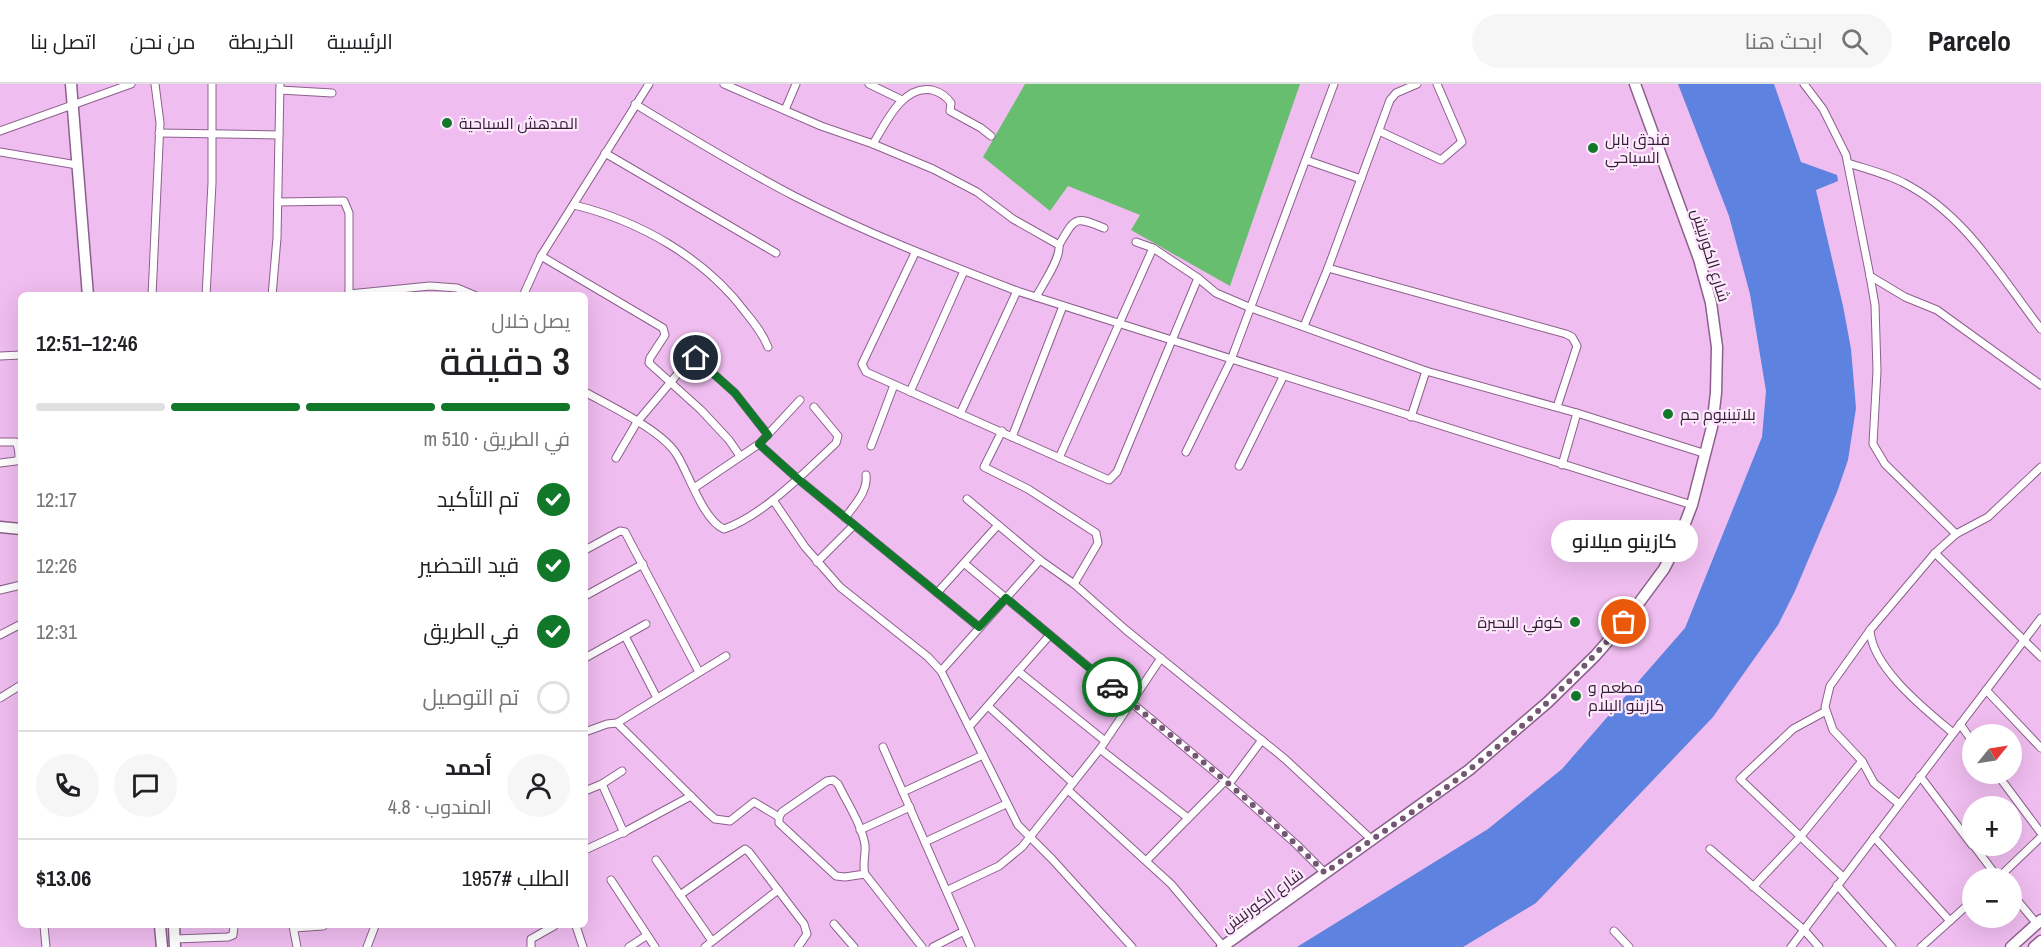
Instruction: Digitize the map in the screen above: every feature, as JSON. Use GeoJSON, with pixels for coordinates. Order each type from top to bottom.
{"type":"FeatureCollection","features":[{"type":"Feature","properties":{"kind":"street"},"geometry":{"type":"LineString","coordinates":[[71,84],[88,292]]}},
{"type":"Feature","properties":{"kind":"street"},"geometry":{"type":"LineString","coordinates":[[0,131],[131,84]]}},
{"type":"Feature","properties":{"kind":"street"},"geometry":{"type":"LineString","coordinates":[[152,292],[160,123],[155,84]]}},
{"type":"Feature","properties":{"kind":"street"},"geometry":{"type":"LineString","coordinates":[[206,292],[211,213],[212,84]]}},
{"type":"Feature","properties":{"kind":"street"},"geometry":{"type":"LineString","coordinates":[[525,292],[541,256],[649,84]]}},
{"type":"Feature","properties":{"kind":"street"},"geometry":{"type":"LineString","coordinates":[[724,84],[821,126],[873,144],[933,169],[977,192],[1013,219],[1059,245]]}},
{"type":"Feature","properties":{"kind":"street"},"geometry":{"type":"LineString","coordinates":[[785,110],[796,84]]}},
{"type":"Feature","properties":{"kind":"street"},"geometry":{"type":"LineString","coordinates":[[869,84],[902,100]]}},
{"type":"Feature","properties":{"kind":"street"},"geometry":{"type":"LineString","coordinates":[[1186,452],[1231,360],[1334,84]]}},
{"type":"Feature","properties":{"kind":"street"},"geometry":{"type":"LineString","coordinates":[[1304,326],[1328,268],[1390,100],[1396,93],[1416,84]]}},
{"type":"Feature","properties":{"kind":"street"},"geometry":{"type":"LineString","coordinates":[[1379,131],[1442,160],[1462,142],[1437,84]]}},
{"type":"Feature","properties":{"kind":"street","name":"شارع الكورنيش"},"geometry":{"type":"LineString","coordinates":[[1222,947],[1469,770],[1548,702],[1595,656],[1638,605],[1664,569],[1677,544],[1692,505],[1714,416],[1718,370],[1717,347],[1711,303],[1699,260],[1635,84]]}},
{"type":"Feature","properties":{"kind":"street"},"geometry":{"type":"LineString","coordinates":[[1804,84],[1840,140],[1848,163],[1870,276],[1875,305],[1876,360],[1873,444],[1885,464],[1956,534]]}},
{"type":"Feature","properties":{"kind":"street"},"geometry":{"type":"LineString","coordinates":[[272,292],[278,202],[280,87],[332,93]]}},
{"type":"Feature","properties":{"kind":"street"},"geometry":{"type":"LineString","coordinates":[[873,144],[902,100],[914,90],[926,89],[946,96],[951,103],[950,111],[991,136]]}},
{"type":"Feature","properties":{"kind":"street"},"geometry":{"type":"LineString","coordinates":[[635,104],[796,197],[915,252],[964,271],[1063,306],[1692,505]]}},
{"type":"Feature","properties":{"kind":"street"},"geometry":{"type":"LineString","coordinates":[[159,133],[279,135]]}},
{"type":"Feature","properties":{"kind":"street"},"geometry":{"type":"LineString","coordinates":[[0,152],[77,165]]}},
{"type":"Feature","properties":{"kind":"street"},"geometry":{"type":"LineString","coordinates":[[605,153],[776,253]]}},
{"type":"Feature","properties":{"kind":"street"},"geometry":{"type":"LineString","coordinates":[[1306,160],[1361,179]]}},
{"type":"Feature","properties":{"kind":"street"},"geometry":{"type":"LineString","coordinates":[[1848,163],[1903,182],[1931,200],[1966,230],[2041,328]]}},
{"type":"Feature","properties":{"kind":"street"},"geometry":{"type":"LineString","coordinates":[[278,202],[344,201],[349,213],[349,292]]}},
{"type":"Feature","properties":{"kind":"street"},"geometry":{"type":"LineString","coordinates":[[574,205],[598,211],[653,236],[701,265],[758,327],[768,347]]}},
{"type":"Feature","properties":{"kind":"street"},"geometry":{"type":"LineString","coordinates":[[1036,297],[1058,256],[1059,245],[1071,224],[1084,219],[1104,228]]}},
{"type":"Feature","properties":{"kind":"street"},"geometry":{"type":"LineString","coordinates":[[1136,242],[1153,248],[1216,293],[1251,308],[1426,371],[1557,407],[1706,454]]}},
{"type":"Feature","properties":{"kind":"street"},"geometry":{"type":"LineString","coordinates":[[1059,458],[1153,248]]}},
{"type":"Feature","properties":{"kind":"street"},"geometry":{"type":"LineString","coordinates":[[915,252],[862,364],[866,372],[1109,480],[1114,477],[1198,278]]}},
{"type":"Feature","properties":{"kind":"street"},"geometry":{"type":"LineString","coordinates":[[541,256],[663,328],[665,334],[649,363],[701,410],[729,440],[740,456]]}},
{"type":"Feature","properties":{"kind":"street"},"geometry":{"type":"LineString","coordinates":[[1328,268],[1572,337],[1576,346],[1557,407]]}},
{"type":"Feature","properties":{"kind":"street"},"geometry":{"type":"LineString","coordinates":[[910,392],[964,271]]}},
{"type":"Feature","properties":{"kind":"street"},"geometry":{"type":"LineString","coordinates":[[1870,276],[1905,297],[1937,310],[2041,385]]}},
{"type":"Feature","properties":{"kind":"street"},"geometry":{"type":"LineString","coordinates":[[409,292],[430,286],[457,288],[466,292]]}},
{"type":"Feature","properties":{"kind":"street"},"geometry":{"type":"LineString","coordinates":[[960,414],[1017,291]]}},
{"type":"Feature","properties":{"kind":"street"},"geometry":{"type":"LineString","coordinates":[[1012,437],[1063,306]]}},
{"type":"Feature","properties":{"kind":"street"},"geometry":{"type":"LineString","coordinates":[[0,356],[18,356]]}},
{"type":"Feature","properties":{"kind":"street"},"geometry":{"type":"LineString","coordinates":[[616,458],[638,422],[687,360],[692,357],[696,358],[735,393],[768,435]]}},
{"type":"Feature","properties":{"kind":"street"},"geometry":{"type":"LineString","coordinates":[[1411,417],[1426,371]]}},
{"type":"Feature","properties":{"kind":"street"},"geometry":{"type":"LineString","coordinates":[[1239,466],[1284,377]]}},
{"type":"Feature","properties":{"kind":"street"},"geometry":{"type":"LineString","coordinates":[[871,446],[894,385]]}},
{"type":"Feature","properties":{"kind":"street"},"geometry":{"type":"LineString","coordinates":[[588,394],[664,438],[673,449],[717,526],[724,529],[773,500],[836,443],[838,436],[814,407]]}},
{"type":"Feature","properties":{"kind":"street"},"geometry":{"type":"LineString","coordinates":[[694,488],[759,444],[800,400]]}},
{"type":"Feature","properties":{"kind":"street"},"geometry":{"type":"LineString","coordinates":[[1562,465],[1577,413]]}},
{"type":"Feature","properties":{"kind":"street"},"geometry":{"type":"LineString","coordinates":[[1002,431],[984,467],[1028,489],[1096,533],[1098,543],[1074,584]]}},
{"type":"Feature","properties":{"kind":"street"},"geometry":{"type":"LineString","coordinates":[[0,442],[16,442],[18,445]]}},
{"type":"Feature","properties":{"kind":"street"},"geometry":{"type":"LineString","coordinates":[[759,444],[798,479],[979,627]]}},
{"type":"Feature","properties":{"kind":"street"},"geometry":{"type":"LineString","coordinates":[[0,463],[18,460]]}},
{"type":"Feature","properties":{"kind":"street"},"geometry":{"type":"LineString","coordinates":[[1899,804],[1874,783],[1862,762],[1833,730],[1825,707],[1830,686],[1870,630],[1935,553],[1956,534],[1988,517],[2041,467]]}},
{"type":"Feature","properties":{"kind":"street"},"geometry":{"type":"LineString","coordinates":[[845,518],[863,493],[866,475]]}},
{"type":"Feature","properties":{"kind":"street"},"geometry":{"type":"LineString","coordinates":[[967,499],[1040,560],[1074,584],[1262,740],[1314,784],[1371,839]]}},
{"type":"Feature","properties":{"kind":"street"},"geometry":{"type":"LineString","coordinates":[[773,500],[817,562],[840,587],[922,652],[941,671],[1018,825],[1132,947]]}},
{"type":"Feature","properties":{"kind":"street"},"geometry":{"type":"LineString","coordinates":[[817,562],[854,525]]}},
{"type":"Feature","properties":{"kind":"street"},"geometry":{"type":"LineString","coordinates":[[938,593],[998,525]]}},
{"type":"Feature","properties":{"kind":"street"},"geometry":{"type":"LineString","coordinates":[[0,527],[18,529]]}},
{"type":"Feature","properties":{"kind":"street"},"geometry":{"type":"LineString","coordinates":[[588,548],[620,531],[625,531],[699,672]]}},
{"type":"Feature","properties":{"kind":"street"},"geometry":{"type":"LineString","coordinates":[[1935,553],[2041,657]]}},
{"type":"Feature","properties":{"kind":"street"},"geometry":{"type":"LineString","coordinates":[[941,671],[1040,560]]}},
{"type":"Feature","properties":{"kind":"street"},"geometry":{"type":"LineString","coordinates":[[588,594],[643,564]]}},
{"type":"Feature","properties":{"kind":"street"},"geometry":{"type":"LineString","coordinates":[[965,564],[1227,782],[1325,873]]}},
{"type":"Feature","properties":{"kind":"street"},"geometry":{"type":"LineString","coordinates":[[0,590],[18,586]]}},
{"type":"Feature","properties":{"kind":"street"},"geometry":{"type":"LineString","coordinates":[[1791,947],[2041,618]]}},
{"type":"Feature","properties":{"kind":"street"},"geometry":{"type":"LineString","coordinates":[[588,656],[646,624]]}},
{"type":"Feature","properties":{"kind":"street"},"geometry":{"type":"LineString","coordinates":[[0,635],[18,626]]}},
{"type":"Feature","properties":{"kind":"street"},"geometry":{"type":"LineString","coordinates":[[1870,630],[1871,642],[1882,662],[1922,707],[1953,733]]}},
{"type":"Feature","properties":{"kind":"street"},"geometry":{"type":"LineString","coordinates":[[625,636],[657,698]]}},
{"type":"Feature","properties":{"kind":"street"},"geometry":{"type":"LineString","coordinates":[[969,727],[1049,636]]}},
{"type":"Feature","properties":{"kind":"street"},"geometry":{"type":"LineString","coordinates":[[588,731],[617,723],[726,656]]}},
{"type":"Feature","properties":{"kind":"street"},"geometry":{"type":"LineString","coordinates":[[948,890],[1011,858],[1106,741],[1161,658]]}},
{"type":"Feature","properties":{"kind":"street"},"geometry":{"type":"LineString","coordinates":[[1018,671],[1106,741]]}},
{"type":"Feature","properties":{"kind":"street"},"geometry":{"type":"LineString","coordinates":[[0,698],[18,687]]}},
{"type":"Feature","properties":{"kind":"street"},"geometry":{"type":"LineString","coordinates":[[1986,690],[2041,748]]}},
{"type":"Feature","properties":{"kind":"street"},"geometry":{"type":"LineString","coordinates":[[988,705],[1073,783]]}},
{"type":"Feature","properties":{"kind":"street"},"geometry":{"type":"LineString","coordinates":[[1826,711],[1792,729],[1740,779],[1843,877]]}},
{"type":"Feature","properties":{"kind":"street"},"geometry":{"type":"LineString","coordinates":[[617,723],[715,819],[730,821],[754,802],[779,817]]}},
{"type":"Feature","properties":{"kind":"street"},"geometry":{"type":"LineString","coordinates":[[1147,860],[1227,782],[1262,740]]}},
{"type":"Feature","properties":{"kind":"street"},"geometry":{"type":"LineString","coordinates":[[883,747],[948,890],[971,947]]}},
{"type":"Feature","properties":{"kind":"street"},"geometry":{"type":"LineString","coordinates":[[1100,749],[1188,818]]}},
{"type":"Feature","properties":{"kind":"street"},"geometry":{"type":"LineString","coordinates":[[903,792],[983,755]]}},
{"type":"Feature","properties":{"kind":"street"},"geometry":{"type":"LineString","coordinates":[[1753,886],[1801,836],[1862,762]]}},
{"type":"Feature","properties":{"kind":"street"},"geometry":{"type":"LineString","coordinates":[[588,790],[622,771]]}},
{"type":"Feature","properties":{"kind":"street"},"geometry":{"type":"LineString","coordinates":[[1920,776],[1962,831]]}},
{"type":"Feature","properties":{"kind":"street"},"geometry":{"type":"LineString","coordinates":[[865,874],[836,876],[779,823],[782,812],[827,781],[833,780],[838,784],[865,845],[863,866],[865,874],[922,947]]}},
{"type":"Feature","properties":{"kind":"street"},"geometry":{"type":"LineString","coordinates":[[602,784],[624,833]]}},
{"type":"Feature","properties":{"kind":"street"},"geometry":{"type":"LineString","coordinates":[[2004,784],[2041,833]]}},
{"type":"Feature","properties":{"kind":"street"},"geometry":{"type":"LineString","coordinates":[[1068,790],[1147,860],[1185,898],[1222,947]]}},
{"type":"Feature","properties":{"kind":"street"},"geometry":{"type":"LineString","coordinates":[[588,849],[624,833],[691,796]]}},
{"type":"Feature","properties":{"kind":"street"},"geometry":{"type":"LineString","coordinates":[[925,842],[1006,804]]}},
{"type":"Feature","properties":{"kind":"street"},"geometry":{"type":"LineString","coordinates":[[860,830],[910,807]]}},
{"type":"Feature","properties":{"kind":"street"},"geometry":{"type":"LineString","coordinates":[[1874,837],[1950,921]]}},
{"type":"Feature","properties":{"kind":"street"},"geometry":{"type":"LineString","coordinates":[[2009,868],[2041,837]]}},
{"type":"Feature","properties":{"kind":"street"},"geometry":{"type":"LineString","coordinates":[[680,895],[746,849],[807,930],[807,934],[798,947]]}},
{"type":"Feature","properties":{"kind":"street"},"geometry":{"type":"LineString","coordinates":[[1710,849],[1805,931],[1819,947]]}},
{"type":"Feature","properties":{"kind":"street"},"geometry":{"type":"LineString","coordinates":[[656,860],[712,941]]}},
{"type":"Feature","properties":{"kind":"street"},"geometry":{"type":"LineString","coordinates":[[611,880],[655,947]]}},
{"type":"Feature","properties":{"kind":"street"},"geometry":{"type":"LineString","coordinates":[[1837,885],[1892,947]]}},
{"type":"Feature","properties":{"kind":"street"},"geometry":{"type":"LineString","coordinates":[[705,947],[777,890]]}},
{"type":"Feature","properties":{"kind":"street"},"geometry":{"type":"LineString","coordinates":[[2012,947],[2039,922],[2022,904]]}},
{"type":"Feature","properties":{"kind":"street"},"geometry":{"type":"LineString","coordinates":[[1921,947],[1962,910]]}},
{"type":"Feature","properties":{"kind":"street"},"geometry":{"type":"LineString","coordinates":[[834,924],[854,947]]}},
{"type":"Feature","properties":{"kind":"street"},"geometry":{"type":"LineString","coordinates":[[44,928],[46,947]]}},
{"type":"Feature","properties":{"kind":"street"},"geometry":{"type":"LineString","coordinates":[[160,928],[162,947]]}},
{"type":"Feature","properties":{"kind":"street"},"geometry":{"type":"LineString","coordinates":[[174,928],[175,943],[228,937],[232,935],[234,928]]}},
{"type":"Feature","properties":{"kind":"street"},"geometry":{"type":"LineString","coordinates":[[293,928],[297,947]]}},
{"type":"Feature","properties":{"kind":"street"},"geometry":{"type":"LineString","coordinates":[[367,947],[374,928]]}},
{"type":"Feature","properties":{"kind":"street"},"geometry":{"type":"LineString","coordinates":[[531,947],[531,939],[550,928]]}},
{"type":"Feature","properties":{"kind":"street"},"geometry":{"type":"LineString","coordinates":[[577,928],[583,947]]}},
{"type":"Feature","properties":{"kind":"street"},"geometry":{"type":"LineString","coordinates":[[933,947],[964,931]]}},
{"type":"Feature","properties":{"kind":"street"},"geometry":{"type":"LineString","coordinates":[[1614,931],[1629,947]]}},
{"type":"Feature","properties":{"kind":"street"},"geometry":{"type":"LineString","coordinates":[[629,947],[646,936]]}},
{"type":"Feature","properties":{"kind":"street"},"geometry":{"type":"LineString","coordinates":[[2034,947],[2041,941]]}},
{"type":"Feature","properties":{"kind":"green space"},"geometry":{"type":"Polygon","coordinates":[[[1025,84],[1300,84],[1230,286],[1131,230],[1140,215],[1068,186],[1050,211],[983,157],[1025,84]]]}},
{"type":"Feature","properties":{"kind":"water"},"geometry":{"type":"Polygon","coordinates":[[[1678,84],[1774,84],[1801,162],[1837,175],[1838,181],[1816,190],[1851,349],[1856,408],[1848,460],[1837,492],[1795,591],[1778,625],[1713,717],[1536,903],[1463,947],[1297,947],[1488,829],[1562,769],[1685,628],[1762,437],[1766,391],[1750,294],[1729,216],[1678,84]]]}},
{"type":"Feature","properties":{"kind":"way so far"},"geometry":{"type":"LineString","coordinates":[[1112,687],[1229,784],[1325,873],[1469,770],[1548,702],[1595,656],[1624,622]]}},
{"type":"Feature","properties":{"kind":"place","name":"المدهش السياحية"},"geometry":{"type":"Point","coordinates":[447,123]}},
{"type":"Feature","properties":{"kind":"place","name":"فندق بابل السياحي"},"geometry":{"type":"Point","coordinates":[1593,148]}},
{"type":"Feature","properties":{"kind":"place","name":"بلاتينيوم جم"},"geometry":{"type":"Point","coordinates":[1668,414]}},
{"type":"Feature","properties":{"kind":"place","name":"كوفي البحيرة"},"geometry":{"type":"Point","coordinates":[1575,622]}},
{"type":"Feature","properties":{"kind":"place","name":"كازينو ميلانو"},"geometry":{"type":"Point","coordinates":[1624,622]}},
{"type":"Feature","properties":{"kind":"place","name":"مطعم و كازينو البلام"},"geometry":{"type":"Point","coordinates":[1576,696]}},
{"type":"Feature","properties":{"kind":"route"},"geometry":{"type":"LineString","coordinates":[[696,358],[735,393],[768,435],[759,444],[798,479],[979,627],[1006,598],[1112,687]]}}]}
